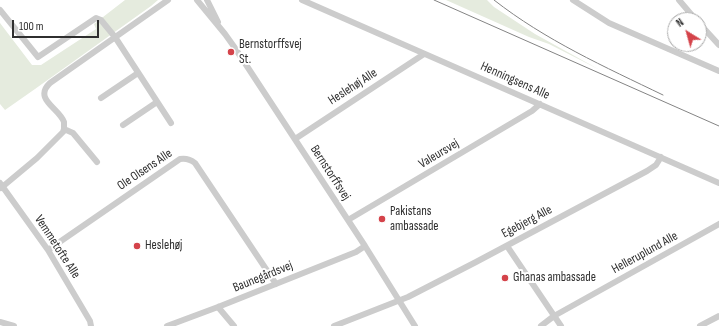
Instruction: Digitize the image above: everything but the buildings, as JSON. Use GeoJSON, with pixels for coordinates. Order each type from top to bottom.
{"type":"FeatureCollection","features":[{"type":"Feature","properties":{"kind":"street"},"geometry":{"type":"LineString","coordinates":[[1,186],[36,158],[63,132],[64,122],[44,95],[44,90],[50,82],[168,0]]}},
{"type":"Feature","properties":{"kind":"street","name":"Bernstorffsvej"},"geometry":{"type":"LineString","coordinates":[[197,0],[225,34],[365,246],[415,326]]}},
{"type":"Feature","properties":{"kind":"street","name":"Bernstorffsvej"},"geometry":{"type":"LineString","coordinates":[[207,0],[225,34]]}},
{"type":"Feature","properties":{"kind":"street","name":"Henningsens Alle"},"geometry":{"type":"LineString","coordinates":[[302,0],[719,183]]}},
{"type":"Feature","properties":{"kind":"street"},"geometry":{"type":"LineString","coordinates":[[573,0],[609,23],[719,72]]}},
{"type":"Feature","properties":{"kind":"street"},"geometry":{"type":"LineString","coordinates":[[678,0],[689,12]]}},
{"type":"Feature","properties":{"kind":"street"},"geometry":{"type":"LineString","coordinates":[[0,10],[38,57],[96,18],[102,20],[171,123]]}},
{"type":"Feature","properties":{"kind":"street"},"geometry":{"type":"LineString","coordinates":[[707,32],[719,45]]}},
{"type":"Feature","properties":{"kind":"street","name":"Heslehøj Alle"},"geometry":{"type":"LineString","coordinates":[[295,139],[424,54]]}},
{"type":"Feature","properties":{"kind":"street"},"geometry":{"type":"LineString","coordinates":[[101,98],[138,73]]}},
{"type":"Feature","properties":{"kind":"street"},"geometry":{"type":"LineString","coordinates":[[123,125],[157,102]]}},
{"type":"Feature","properties":{"kind":"street","name":"Valeursvej"},"geometry":{"type":"LineString","coordinates":[[348,220],[532,111],[540,104]]}},
{"type":"Feature","properties":{"kind":"street"},"geometry":{"type":"LineString","coordinates":[[64,129],[73,133],[97,162]]}},
{"type":"Feature","properties":{"kind":"street","name":"Egebjerg Alle"},"geometry":{"type":"LineString","coordinates":[[334,326],[399,301],[507,246],[647,171],[656,165],[661,157]]}},
{"type":"Feature","properties":{"kind":"street","name":"Ole Olsens Alle"},"geometry":{"type":"LineString","coordinates":[[48,250],[180,159],[185,158],[190,159],[195,163],[276,284]]}},
{"type":"Feature","properties":{"kind":"street","name":"Vemmetofte Alle"},"geometry":{"type":"LineString","coordinates":[[1,186],[48,250],[90,321],[91,326]]}},
{"type":"Feature","properties":{"kind":"street","name":"Helleruplund Alle"},"geometry":{"type":"LineString","coordinates":[[541,326],[554,316],[719,224]]}},
{"type":"Feature","properties":{"kind":"street","name":"Baunegårdsvej"},"geometry":{"type":"LineString","coordinates":[[166,326],[356,252],[365,246]]}},
{"type":"Feature","properties":{"kind":"street"},"geometry":{"type":"LineString","coordinates":[[507,246],[561,326]]}},
{"type":"Feature","properties":{"kind":"street"},"geometry":{"type":"LineString","coordinates":[[218,307],[234,326]]}},
{"type":"Feature","properties":{"kind":"street"},"geometry":{"type":"LineString","coordinates":[[700,326],[719,316]]}},
{"type":"Feature","properties":{"kind":"street"},"geometry":{"type":"LineString","coordinates":[[0,322],[14,326]]}},
{"type":"Feature","properties":{"kind":"shaded area"},"geometry":{"type":"Polygon","coordinates":[[[125,0],[158,0],[5,110],[0,104],[0,23],[32,65],[41,65],[96,29],[94,24],[125,0]]]}},
{"type":"Feature","properties":{"kind":"shaded area"},"geometry":{"type":"Polygon","coordinates":[[[446,0],[487,0],[494,7],[535,34],[600,70],[549,44],[529,37],[446,0]]]}},
{"type":"Feature","properties":{"kind":"tram line"},"geometry":{"type":"LineString","coordinates":[[434,0],[719,126]]}},
{"type":"Feature","properties":{"kind":"tram line"},"geometry":{"type":"LineString","coordinates":[[494,0],[534,28],[576,52],[663,95]]}},
{"type":"Feature","properties":{"kind":"place","name":"Bernstorffsvej St."},"geometry":{"type":"Point","coordinates":[231,52]}},
{"type":"Feature","properties":{"kind":"place","name":"Pakistans ambassade"},"geometry":{"type":"Point","coordinates":[382,219]}},
{"type":"Feature","properties":{"kind":"place","name":"Heslehøj"},"geometry":{"type":"Point","coordinates":[137,246]}},
{"type":"Feature","properties":{"kind":"place","name":"Ghanas ambassade"},"geometry":{"type":"Point","coordinates":[505,278]}}]}
